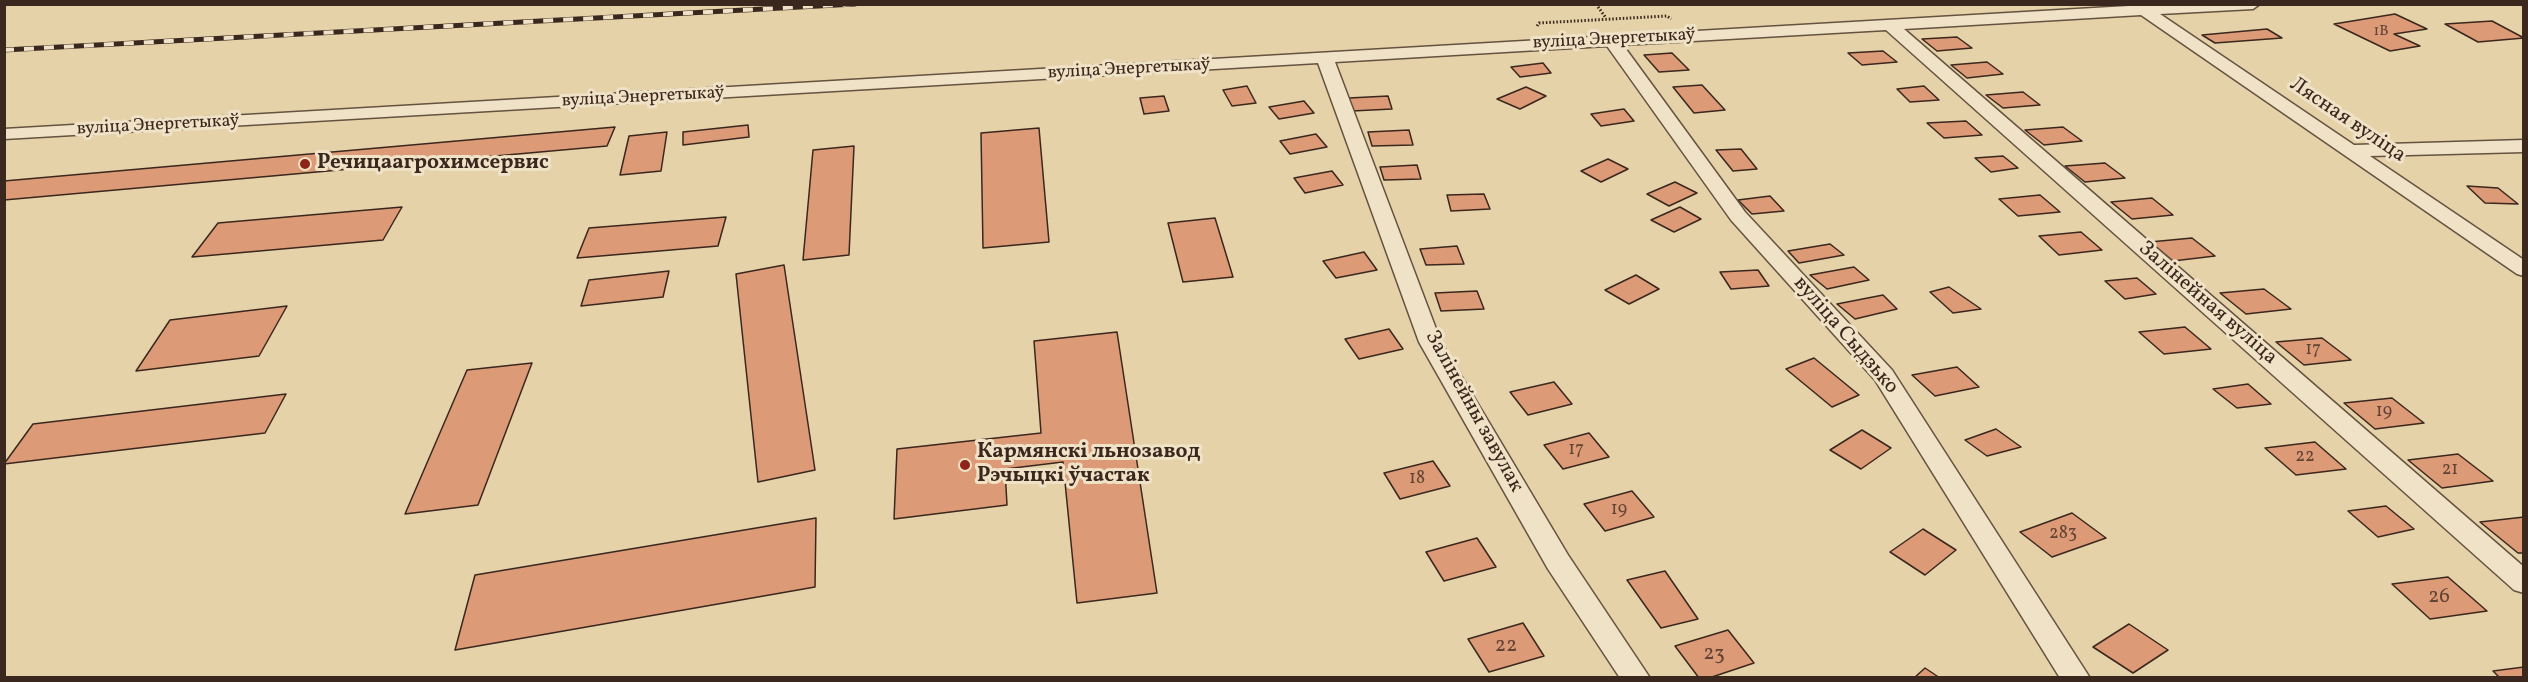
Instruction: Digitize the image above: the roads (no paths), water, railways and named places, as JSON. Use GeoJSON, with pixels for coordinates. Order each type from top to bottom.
{"type":"FeatureCollection","features":[{"type":"Feature","properties":{"kind":"street","name":"вуліца Энергетыкаў"},"geometry":{"type":"LineString","coordinates":[[4,134],[2253,4]]}},
{"type":"Feature","properties":{"kind":"street","name":"Лясная вуліца"},"geometry":{"type":"LineString","coordinates":[[2145,11],[2523,270]]}},
{"type":"Feature","properties":{"kind":"street","name":"Залінейная вуліца"},"geometry":{"type":"LineString","coordinates":[[1890,25],[2523,583]]}},
{"type":"Feature","properties":{"kind":"street","name":"вуліца Сыдзько"},"geometry":{"type":"LineString","coordinates":[[1612,41],[1738,216],[1884,375],[2076,678]]}},
{"type":"Feature","properties":{"kind":"street","name":"Залінейны завулак"},"geometry":{"type":"LineString","coordinates":[[1325,58],[1430,342],[1558,562],[1635,678]]}},
{"type":"Feature","properties":{"kind":"street"},"geometry":{"type":"LineString","coordinates":[[2352,151],[2523,146]]}},
{"type":"Feature","properties":{"kind":"railway"},"geometry":{"type":"LineString","coordinates":[[4,50],[855,4]]}},
{"type":"Feature","properties":{"kind":"place","name":"Речицаагрохимсервис"},"geometry":{"type":"Point","coordinates":[305,164]}},
{"type":"Feature","properties":{"kind":"place","name":"Кармянскі льнозавод Рэчыцкі ўчастак"},"geometry":{"type":"Point","coordinates":[965,465]}}]}
